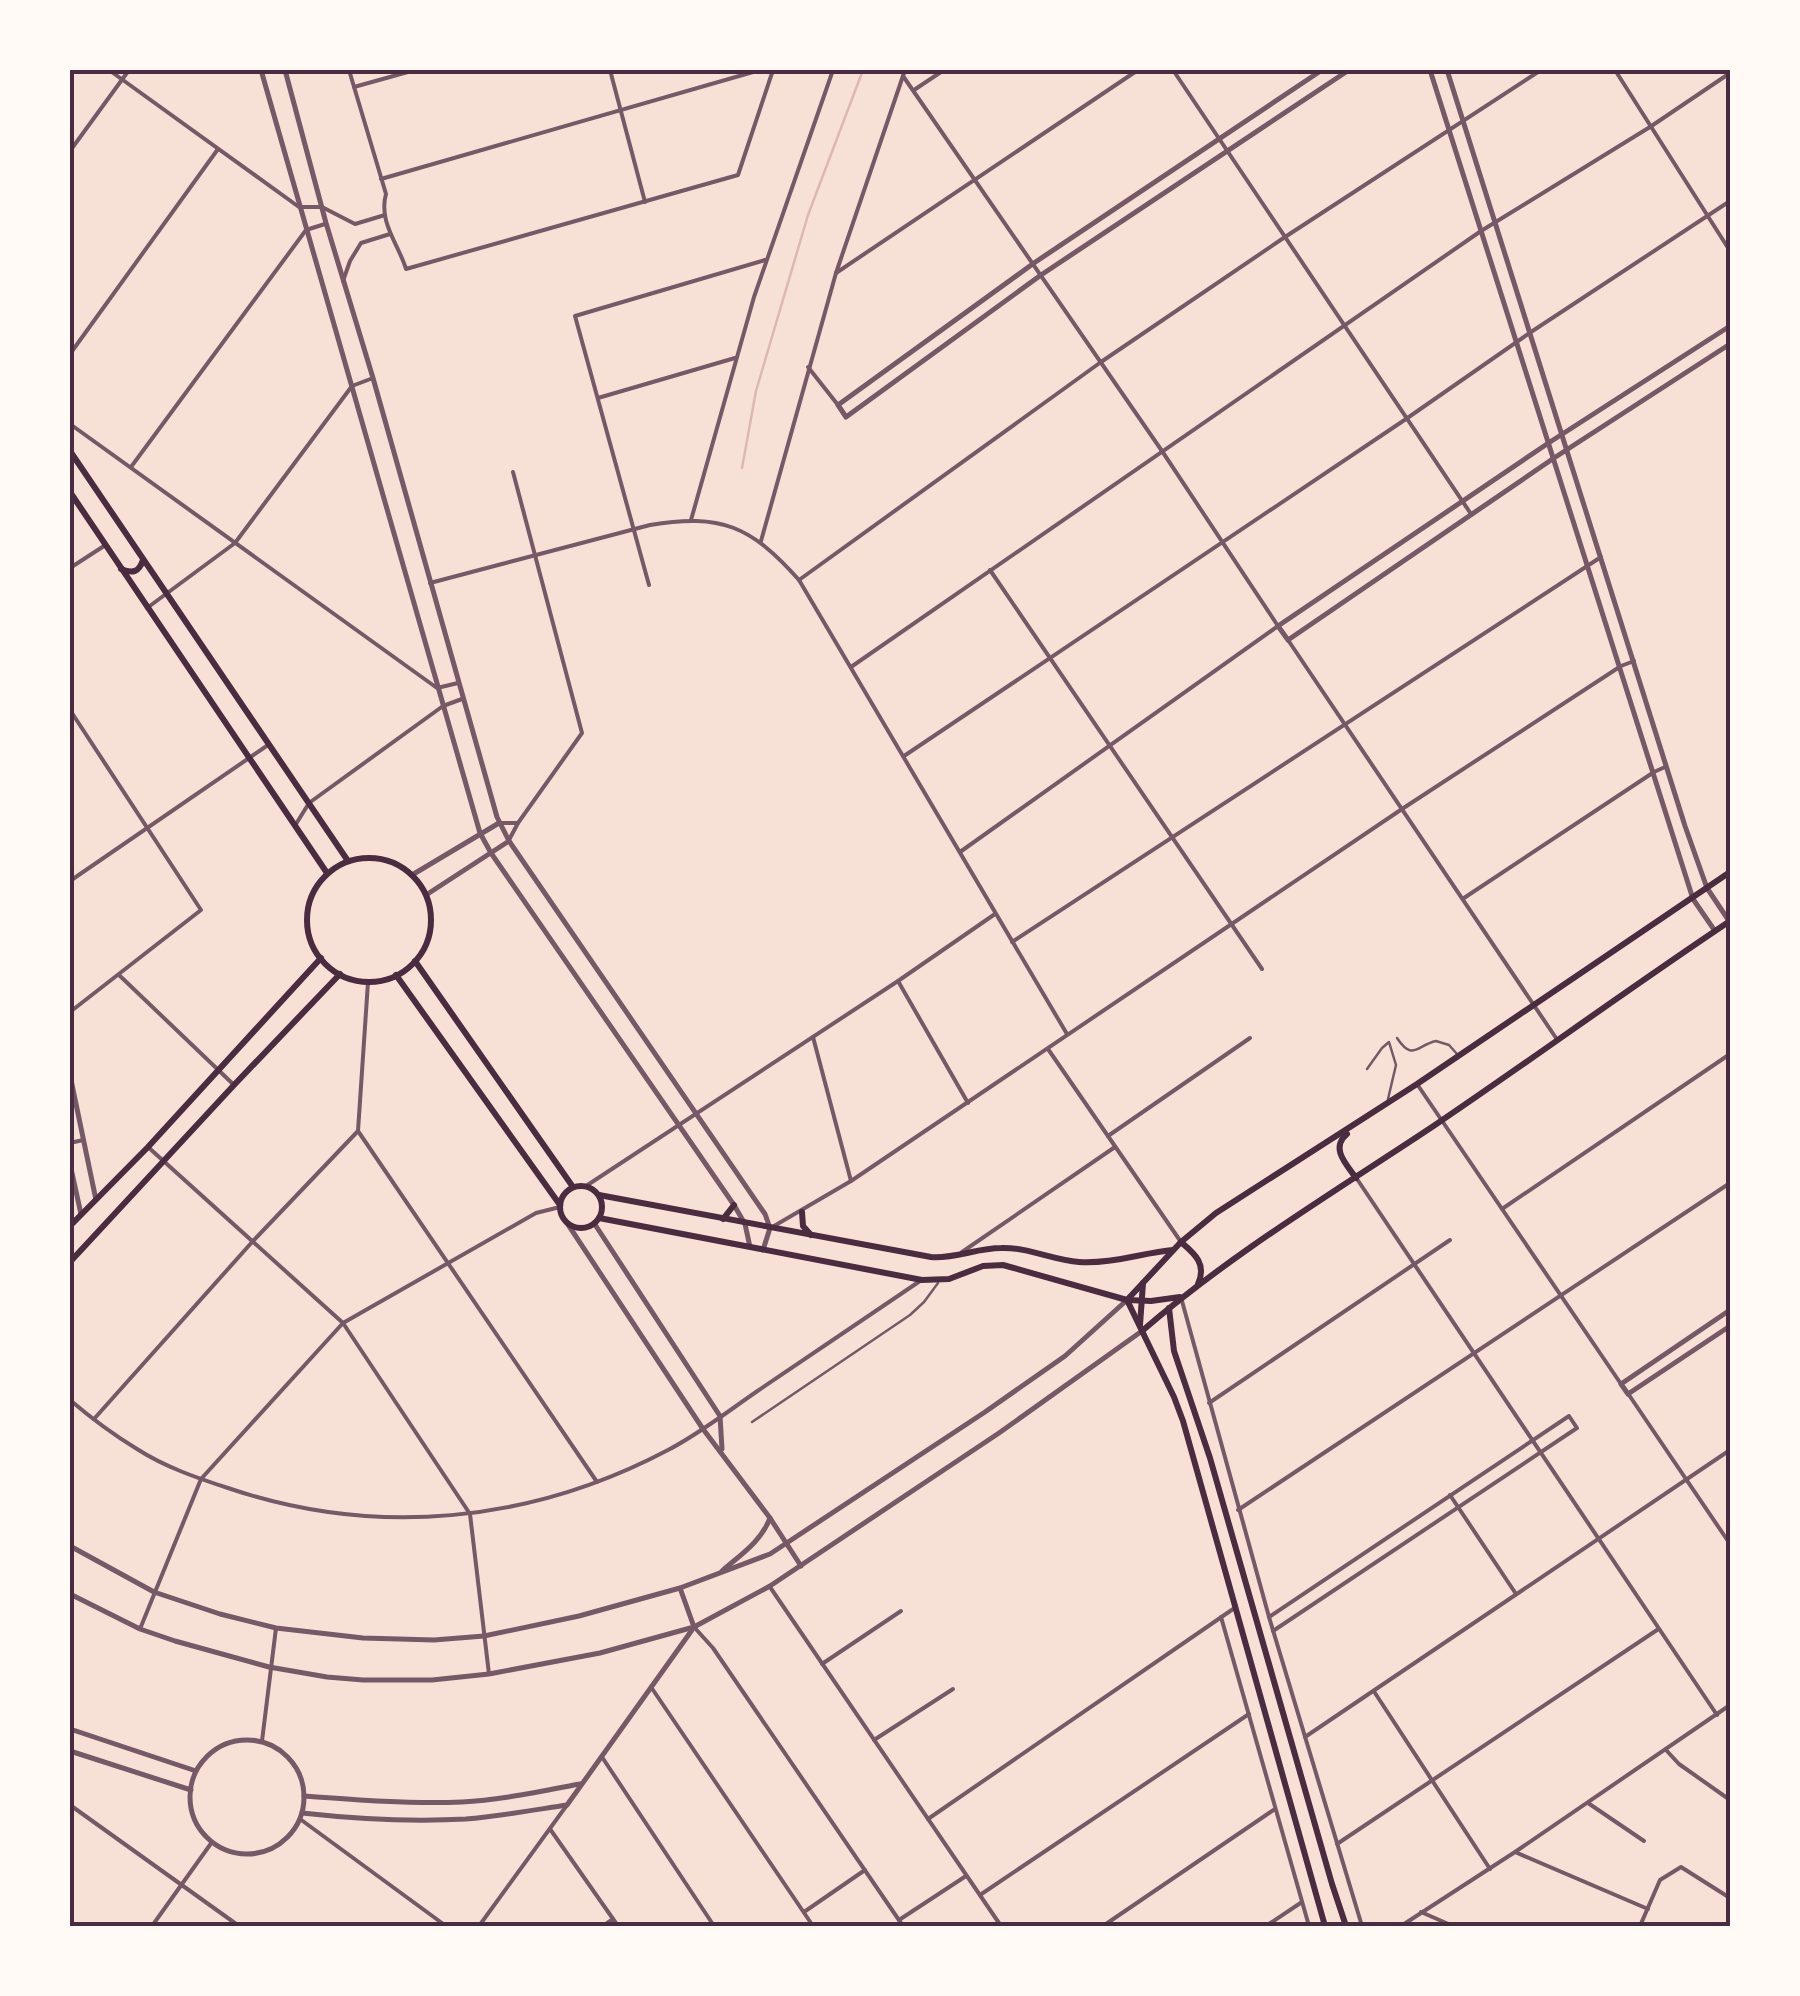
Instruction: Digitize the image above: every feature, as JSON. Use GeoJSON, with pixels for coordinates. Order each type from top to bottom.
{"type":"FeatureCollection","features":[{"type":"Feature","properties":{"kind":"main road"},"geometry":{"type":"LineString","coordinates":[[70,451],[348,861]]}},
{"type":"Feature","properties":{"kind":"main road"},"geometry":{"type":"LineString","coordinates":[[70,492],[327,874]]}},
{"type":"Feature","properties":{"kind":"main road"},"geometry":{"type":"LineString","coordinates":[[120,568],[133,572],[144,560]]}},
{"type":"Feature","properties":{"kind":"main road"},"geometry":{"type":"LineString","coordinates":[[388,860],[412,875],[426,895],[430,930],[424,946],[414,961],[383,980],[368,982],[340,974],[320,958],[312,945],[307,915],[310,899],[327,874],[348,861],[388,860]]}},
{"type":"Feature","properties":{"kind":"main road"},"geometry":{"type":"LineString","coordinates":[[1127,1300],[1181,1242],[1216,1213],[1417,1084],[1730,872]]}},
{"type":"Feature","properties":{"kind":"main road"},"geometry":{"type":"LineString","coordinates":[[1141,1329],[1301,1212],[1442,1120],[1730,921]]}},
{"type":"Feature","properties":{"kind":"main road"},"geometry":{"type":"LineString","coordinates":[[70,1226],[320,958]]}},
{"type":"Feature","properties":{"kind":"main road"},"geometry":{"type":"LineString","coordinates":[[414,961],[573,1187]]}},
{"type":"Feature","properties":{"kind":"main road"},"geometry":{"type":"LineString","coordinates":[[70,1262],[340,974]]}},
{"type":"Feature","properties":{"kind":"main road"},"geometry":{"type":"LineString","coordinates":[[396,975],[560,1206],[567,1223],[586,1228],[597,1221],[602,1210],[599,1195]]}},
{"type":"Feature","properties":{"kind":"main road"},"geometry":{"type":"LineString","coordinates":[[1356,1178],[1338,1148],[1342,1137],[1357,1123]]}},
{"type":"Feature","properties":{"kind":"main road"},"geometry":{"type":"LineString","coordinates":[[560,1206],[573,1187],[586,1186],[599,1195],[942,1258],[1014,1248],[1058,1259],[1098,1262],[1174,1250]]}},
{"type":"Feature","properties":{"kind":"main road"},"geometry":{"type":"LineString","coordinates":[[723,1219],[734,1204]]}},
{"type":"Feature","properties":{"kind":"main road"},"geometry":{"type":"LineString","coordinates":[[802,1212],[802,1226],[812,1236]]}},
{"type":"Feature","properties":{"kind":"main road"},"geometry":{"type":"LineString","coordinates":[[597,1221],[922,1280],[956,1278],[983,1266],[1003,1264],[1127,1300],[1182,1297]]}},
{"type":"Feature","properties":{"kind":"main road"},"geometry":{"type":"LineString","coordinates":[[1181,1242],[1201,1263],[1198,1285]]}},
{"type":"Feature","properties":{"kind":"main road"},"geometry":{"type":"LineString","coordinates":[[1141,1329],[1144,1282]]}},
{"type":"Feature","properties":{"kind":"main road"},"geometry":{"type":"LineString","coordinates":[[1127,1300],[1183,1421],[1326,1926]]}},
{"type":"Feature","properties":{"kind":"main road"},"geometry":{"type":"LineString","coordinates":[[1170,1308],[1174,1351],[1216,1477],[1346,1926]]}},
{"type":"Feature","properties":{"kind":"street"},"geometry":{"type":"LineString","coordinates":[[109,70],[299,207],[322,207],[355,224],[385,215]]}},
{"type":"Feature","properties":{"kind":"street"},"geometry":{"type":"LineString","coordinates":[[70,151],[129,70]]}},
{"type":"Feature","properties":{"kind":"street"},"geometry":{"type":"LineString","coordinates":[[261,70],[480,833],[734,1204],[745,1224],[750,1247]]}},
{"type":"Feature","properties":{"kind":"street"},"geometry":{"type":"LineString","coordinates":[[284,70],[499,823],[765,1214],[770,1228],[763,1250]]}},
{"type":"Feature","properties":{"kind":"street"},"geometry":{"type":"LineString","coordinates":[[349,70],[381,179],[386,194],[382,206],[392,242],[400,250],[406,269],[738,174],[772,72],[761,70],[381,179]]}},
{"type":"Feature","properties":{"kind":"street"},"geometry":{"type":"LineString","coordinates":[[354,87],[415,70]]}},
{"type":"Feature","properties":{"kind":"street"},"geometry":{"type":"LineString","coordinates":[[610,70],[645,202]]}},
{"type":"Feature","properties":{"kind":"street"},"geometry":{"type":"LineString","coordinates":[[691,520],[735,358],[833,70]]}},
{"type":"Feature","properties":{"kind":"street"},"geometry":{"type":"LineString","coordinates":[[914,90],[944,70]]}},
{"type":"Feature","properties":{"kind":"street"},"geometry":{"type":"LineString","coordinates":[[836,273],[1138,70]]}},
{"type":"Feature","properties":{"kind":"street"},"geometry":{"type":"LineString","coordinates":[[1173,70],[1472,514]]}},
{"type":"Feature","properties":{"kind":"street"},"geometry":{"type":"LineString","coordinates":[[838,405],[1034,263],[1322,70]]}},
{"type":"Feature","properties":{"kind":"street"},"geometry":{"type":"LineString","coordinates":[[808,367],[846,417],[1042,275],[1349,70]]}},
{"type":"Feature","properties":{"kind":"street"},"geometry":{"type":"LineString","coordinates":[[1430,70],[1693,899],[1714,931]]}},
{"type":"Feature","properties":{"kind":"street"},"geometry":{"type":"LineString","coordinates":[[1447,70],[1707,888],[1730,921]]}},
{"type":"Feature","properties":{"kind":"street"},"geometry":{"type":"LineString","coordinates":[[798,580],[1101,362],[1541,70]]}},
{"type":"Feature","properties":{"kind":"street"},"geometry":{"type":"LineString","coordinates":[[1615,70],[1730,250]]}},
{"type":"Feature","properties":{"kind":"street"},"geometry":{"type":"LineString","coordinates":[[904,73],[1558,1040]]}},
{"type":"Feature","properties":{"kind":"street"},"geometry":{"type":"LineString","coordinates":[[761,541],[836,273],[904,73]]}},
{"type":"Feature","properties":{"kind":"street"},"geometry":{"type":"LineString","coordinates":[[851,667],[1481,231],[1730,73]]}},
{"type":"Feature","properties":{"kind":"street"},"geometry":{"type":"LineString","coordinates":[[70,354],[218,149]]}},
{"type":"Feature","properties":{"kind":"street"},"geometry":{"type":"LineString","coordinates":[[904,756],[1730,201]]}},
{"type":"Feature","properties":{"kind":"street"},"geometry":{"type":"LineString","coordinates":[[131,467],[306,230],[326,224]]}},
{"type":"Feature","properties":{"kind":"street"},"geometry":{"type":"LineString","coordinates":[[343,281],[361,242],[390,234]]}},
{"type":"Feature","properties":{"kind":"street"},"geometry":{"type":"LineString","coordinates":[[649,585],[575,316],[766,260]]}},
{"type":"Feature","properties":{"kind":"street"},"geometry":{"type":"LineString","coordinates":[[960,852],[1278,626],[1730,326]]}},
{"type":"Feature","properties":{"kind":"street"},"geometry":{"type":"LineString","coordinates":[[1288,640],[1567,449],[1730,344]]}},
{"type":"Feature","properties":{"kind":"street"},"geometry":{"type":"LineString","coordinates":[[598,398],[735,358]]}},
{"type":"Feature","properties":{"kind":"street"},"geometry":{"type":"LineString","coordinates":[[147,608],[235,543],[352,386],[373,378]]}},
{"type":"Feature","properties":{"kind":"street"},"geometry":{"type":"LineString","coordinates":[[70,424],[437,688],[458,683]]}},
{"type":"Feature","properties":{"kind":"street"},"geometry":{"type":"LineString","coordinates":[[426,895],[508,841],[582,732],[512,472]]}},
{"type":"Feature","properties":{"kind":"street"},"geometry":{"type":"LineString","coordinates":[[430,583],[650,525],[707,521],[733,527],[761,541],[798,580],[1068,1034]]}},
{"type":"Feature","properties":{"kind":"street"},"geometry":{"type":"LineString","coordinates":[[70,568],[105,545]]}},
{"type":"Feature","properties":{"kind":"street"},"geometry":{"type":"LineString","coordinates":[[1012,942],[1601,557]]}},
{"type":"Feature","properties":{"kind":"street"},"geometry":{"type":"LineString","coordinates":[[990,570],[1262,969]]}},
{"type":"Feature","properties":{"kind":"street"},"geometry":{"type":"LineString","coordinates":[[770,1228],[851,1181],[1402,809],[1620,666],[1634,662]]}},
{"type":"Feature","properties":{"kind":"street"},"geometry":{"type":"LineString","coordinates":[[295,826],[309,803],[442,706],[462,700]]}},
{"type":"Feature","properties":{"kind":"street"},"geometry":{"type":"LineString","coordinates":[[70,710],[202,910],[70,1012]]}},
{"type":"Feature","properties":{"kind":"street"},"geometry":{"type":"LineString","coordinates":[[70,881],[269,745]]}},
{"type":"Feature","properties":{"kind":"street"},"geometry":{"type":"LineString","coordinates":[[1464,898],[1667,767]]}},
{"type":"Feature","properties":{"kind":"street"},"geometry":{"type":"LineString","coordinates":[[412,875],[499,823],[518,823]]}},
{"type":"Feature","properties":{"kind":"street"},"geometry":{"type":"LineString","coordinates":[[586,1186],[995,914]]}},
{"type":"Feature","properties":{"kind":"street"},"geometry":{"type":"LineString","coordinates":[[119,975],[234,1085]]}},
{"type":"Feature","properties":{"kind":"street"},"geometry":{"type":"LineString","coordinates":[[898,981],[968,1103]]}},
{"type":"Feature","properties":{"kind":"street"},"geometry":{"type":"LineString","coordinates":[[368,982],[358,1131],[597,1482]]}},
{"type":"Feature","properties":{"kind":"street"},"geometry":{"type":"LineString","coordinates":[[813,1037],[851,1181]]}},
{"type":"Feature","properties":{"kind":"street"},"geometry":{"type":"LineString","coordinates":[[1108,1136],[1250,1038]]}},
{"type":"Feature","properties":{"kind":"street"},"geometry":{"type":"LineString","coordinates":[[1048,1049],[1181,1242]]}},
{"type":"Feature","properties":{"kind":"street"},"geometry":{"type":"LineString","coordinates":[[1502,1209],[1730,1054]]}},
{"type":"Feature","properties":{"kind":"street"},"geometry":{"type":"LineString","coordinates":[[70,1075],[96,1200]]}},
{"type":"Feature","properties":{"kind":"street"},"geometry":{"type":"LineString","coordinates":[[1417,1084],[1730,1544]]}},
{"type":"Feature","properties":{"kind":"street"},"geometry":{"type":"LineString","coordinates":[[94,1419],[253,1241],[358,1131]]}},
{"type":"Feature","properties":{"kind":"street"},"geometry":{"type":"LineString","coordinates":[[70,1143],[84,1140]]}},
{"type":"Feature","properties":{"kind":"street"},"geometry":{"type":"LineString","coordinates":[[148,1146],[343,1322],[470,1514],[488,1674]]}},
{"type":"Feature","properties":{"kind":"street"},"geometry":{"type":"LineString","coordinates":[[961,1253],[1115,1147]]}},
{"type":"Feature","properties":{"kind":"street"},"geometry":{"type":"LineString","coordinates":[[70,1164],[81,1214]]}},
{"type":"Feature","properties":{"kind":"street"},"geometry":{"type":"LineString","coordinates":[[1356,1178],[1717,1715]]}},
{"type":"Feature","properties":{"kind":"street"},"geometry":{"type":"LineString","coordinates":[[1238,1510],[1730,1183]]}},
{"type":"Feature","properties":{"kind":"street"},"geometry":{"type":"LineString","coordinates":[[140,1628],[201,1479],[343,1322],[536,1213],[560,1206]]}},
{"type":"Feature","properties":{"kind":"street"},"geometry":{"type":"LineString","coordinates":[[597,1221],[720,1416],[722,1452]]}},
{"type":"Feature","properties":{"kind":"street"},"geometry":{"type":"LineString","coordinates":[[567,1223],[703,1428],[801,1566]]}},
{"type":"Feature","properties":{"kind":"street"},"geometry":{"type":"LineString","coordinates":[[1209,1403],[1450,1240]]}},
{"type":"Feature","properties":{"kind":"street"},"geometry":{"type":"LineString","coordinates":[[70,1400],[139,1451],[175,1469],[265,1501],[324,1513],[386,1518],[470,1514],[542,1500],[597,1482],[669,1450],[922,1280]]}},
{"type":"Feature","properties":{"kind":"street"},"geometry":{"type":"LineString","coordinates":[[1182,1297],[1238,1510],[1362,1926]]}},
{"type":"Feature","properties":{"kind":"street"},"geometry":{"type":"LineString","coordinates":[[70,1546],[154,1592],[276,1628],[363,1638],[434,1640],[484,1636],[578,1616],[680,1588],[752,1562],[786,1544],[1065,1356],[1127,1300]]}},
{"type":"Feature","properties":{"kind":"street"},"geometry":{"type":"LineString","coordinates":[[1621,1384],[1730,1310]]}},
{"type":"Feature","properties":{"kind":"street"},"geometry":{"type":"LineString","coordinates":[[1628,1394],[1730,1326]]}},
{"type":"Feature","properties":{"kind":"street"},"geometry":{"type":"LineString","coordinates":[[70,1594],[175,1641],[327,1677],[432,1680],[600,1653],[694,1627],[770,1586],[999,1433],[1141,1329]]}},
{"type":"Feature","properties":{"kind":"street"},"geometry":{"type":"LineString","coordinates":[[1269,1617],[1568,1416],[1577,1428],[1273,1631]]}},
{"type":"Feature","properties":{"kind":"street"},"geometry":{"type":"LineString","coordinates":[[1305,1737],[1730,1450]]}},
{"type":"Feature","properties":{"kind":"street"},"geometry":{"type":"LineString","coordinates":[[1450,1496],[1516,1594]]}},
{"type":"Feature","properties":{"kind":"street"},"geometry":{"type":"LineString","coordinates":[[720,1573],[758,1540],[770,1518]]}},
{"type":"Feature","properties":{"kind":"street"},"geometry":{"type":"LineString","coordinates":[[770,1586],[1002,1926]]}},
{"type":"Feature","properties":{"kind":"street"},"geometry":{"type":"LineString","coordinates":[[680,1588],[694,1627],[903,1926]]}},
{"type":"Feature","properties":{"kind":"street"},"geometry":{"type":"LineString","coordinates":[[928,1819],[1236,1607]]}},
{"type":"Feature","properties":{"kind":"street"},"geometry":{"type":"LineString","coordinates":[[822,1664],[901,1612]]}},
{"type":"Feature","properties":{"kind":"street"},"geometry":{"type":"LineString","coordinates":[[1220,1617],[1308,1926]]}},
{"type":"Feature","properties":{"kind":"street"},"geometry":{"type":"LineString","coordinates":[[479,1926],[694,1627]]}},
{"type":"Feature","properties":{"kind":"street"},"geometry":{"type":"LineString","coordinates":[[262,1741],[276,1628]]}},
{"type":"Feature","properties":{"kind":"street"},"geometry":{"type":"LineString","coordinates":[[1337,1844],[1659,1629]]}},
{"type":"Feature","properties":{"kind":"street"},"geometry":{"type":"LineString","coordinates":[[651,1687],[813,1926]]}},
{"type":"Feature","properties":{"kind":"street"},"geometry":{"type":"LineString","coordinates":[[874,1740],[953,1688]]}},
{"type":"Feature","properties":{"kind":"street"},"geometry":{"type":"LineString","coordinates":[[1374,1692],[1490,1869]]}},
{"type":"Feature","properties":{"kind":"street"},"geometry":{"type":"LineString","coordinates":[[1401,1926],[1730,1705]]}},
{"type":"Feature","properties":{"kind":"street"},"geometry":{"type":"LineString","coordinates":[[980,1896],[1248,1714]]}},
{"type":"Feature","properties":{"kind":"street"},"geometry":{"type":"LineString","coordinates":[[70,1729],[196,1771]]}},
{"type":"Feature","properties":{"kind":"street"},"geometry":{"type":"LineString","coordinates":[[240,1740],[262,1741],[292,1762],[303,1784],[301,1816],[286,1838],[267,1850],[233,1852],[212,1842],[199,1828],[190,1790],[202,1761],[219,1747],[240,1740]]}},
{"type":"Feature","properties":{"kind":"street"},"geometry":{"type":"LineString","coordinates":[[1666,1750],[1679,1764],[1730,1800]]}},
{"type":"Feature","properties":{"kind":"street"},"geometry":{"type":"LineString","coordinates":[[70,1751],[190,1790]]}},
{"type":"Feature","properties":{"kind":"street"},"geometry":{"type":"LineString","coordinates":[[602,1756],[714,1926]]}},
{"type":"Feature","properties":{"kind":"street"},"geometry":{"type":"LineString","coordinates":[[304,1796],[411,1803],[467,1802],[583,1783]]}},
{"type":"Feature","properties":{"kind":"street"},"geometry":{"type":"LineString","coordinates":[[1588,1803],[1644,1841]]}},
{"type":"Feature","properties":{"kind":"street"},"geometry":{"type":"LineString","coordinates":[[70,1805],[239,1926]]}},
{"type":"Feature","properties":{"kind":"street"},"geometry":{"type":"LineString","coordinates":[[301,1816],[441,1820],[567,1805]]}},
{"type":"Feature","properties":{"kind":"street"},"geometry":{"type":"LineString","coordinates":[[1104,1926],[1275,1809]]}},
{"type":"Feature","properties":{"kind":"street"},"geometry":{"type":"LineString","coordinates":[[301,1816],[446,1926]]}},
{"type":"Feature","properties":{"kind":"street"},"geometry":{"type":"LineString","coordinates":[[550,1829],[618,1926]]}},
{"type":"Feature","properties":{"kind":"street"},"geometry":{"type":"LineString","coordinates":[[152,1926],[212,1842]]}},
{"type":"Feature","properties":{"kind":"street"},"geometry":{"type":"LineString","coordinates":[[1515,1852],[1648,1909]]}},
{"type":"Feature","properties":{"kind":"street"},"geometry":{"type":"LineString","coordinates":[[1640,1926],[1660,1880],[1680,1867],[1730,1898]]}},
{"type":"Feature","properties":{"kind":"street"},"geometry":{"type":"LineString","coordinates":[[804,1912],[865,1870]]}},
{"type":"Feature","properties":{"kind":"street"},"geometry":{"type":"LineString","coordinates":[[899,1920],[967,1876]]}},
{"type":"Feature","properties":{"kind":"street"},"geometry":{"type":"LineString","coordinates":[[1266,1926],[1302,1902]]}},
{"type":"Feature","properties":{"kind":"street"},"geometry":{"type":"LineString","coordinates":[[1420,1912],[1453,1926]]}},
{"type":"Feature","properties":{"kind":"street"},"geometry":{"type":"LineString","coordinates":[[603,1926],[613,1919]]}},
{"type":"Feature","properties":{"kind":"lane"},"geometry":{"type":"LineString","coordinates":[[1397,1038],[1410,1050],[1436,1041],[1449,1045],[1458,1055]]}},
{"type":"Feature","properties":{"kind":"lane"},"geometry":{"type":"LineString","coordinates":[[1367,1069],[1390,1042],[1396,1065],[1388,1102]]}},
{"type":"Feature","properties":{"kind":"lane"},"geometry":{"type":"LineString","coordinates":[[752,1422],[910,1314],[940,1281]]}},
{"type":"Feature","properties":{"kind":"waterway"},"geometry":{"type":"LineString","coordinates":[[742,468],[756,391],[808,215],[863,70]]}}]}
